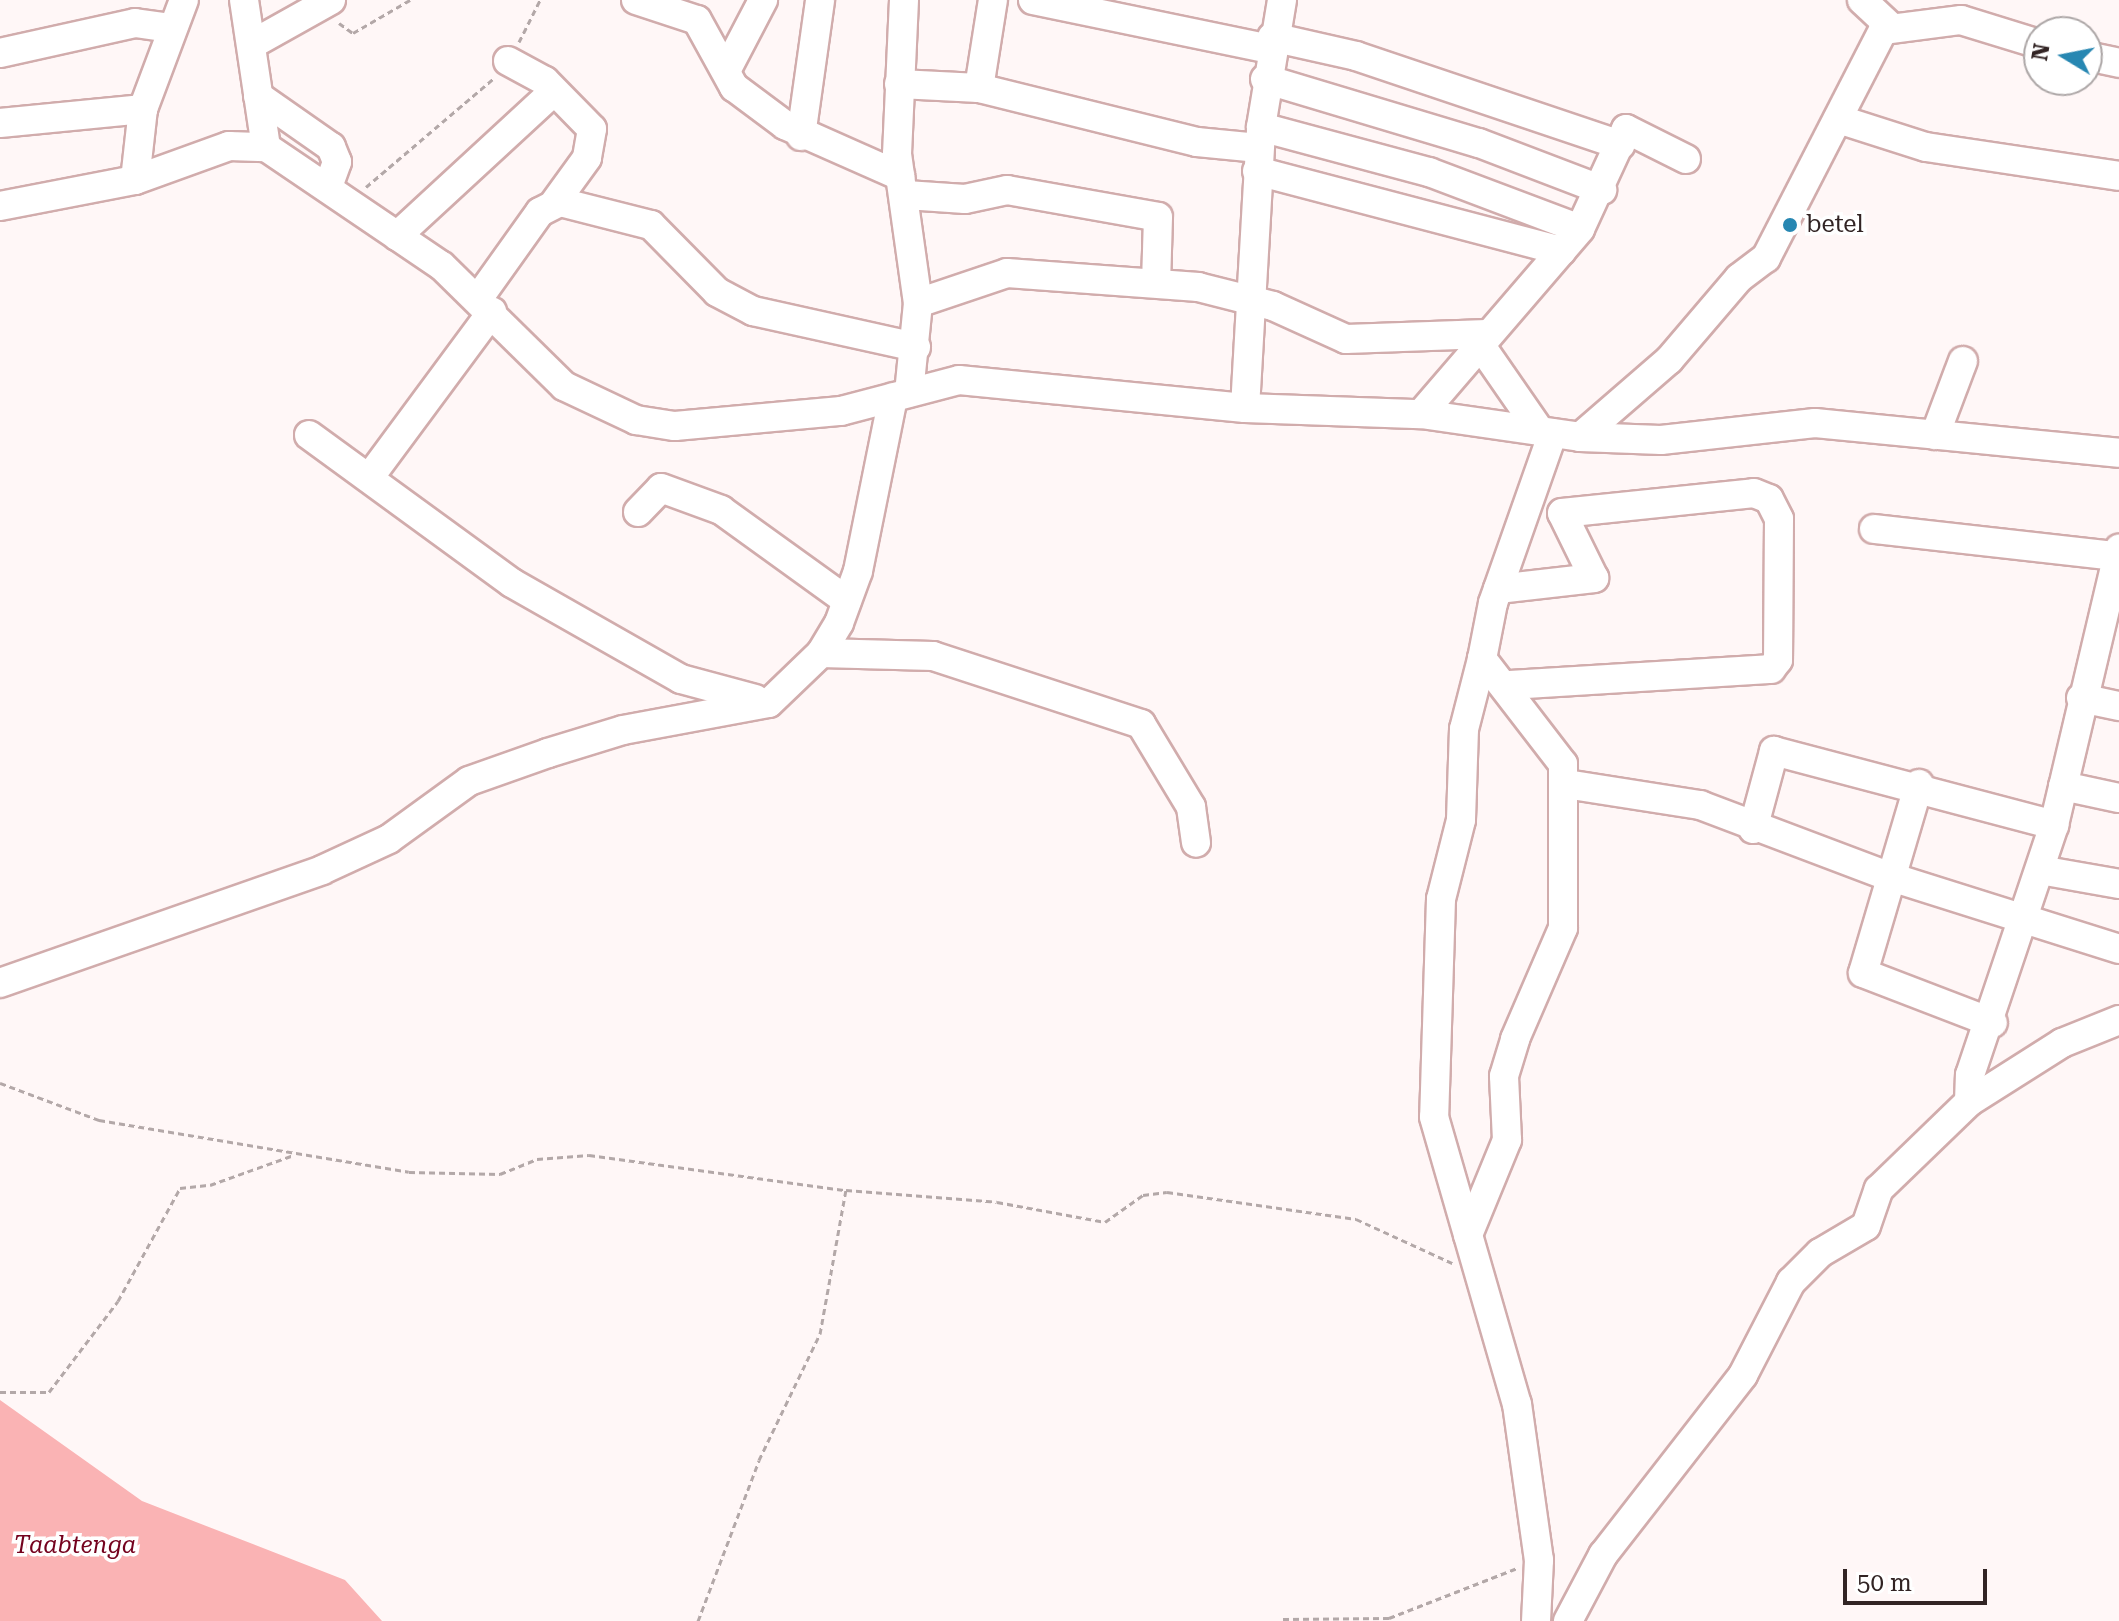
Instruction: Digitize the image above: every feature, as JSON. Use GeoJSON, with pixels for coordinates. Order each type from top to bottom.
{"type":"FeatureCollection","features":[{"type":"Feature","properties":{"kind":"street"},"geometry":{"type":"LineString","coordinates":[[135,180],[143,109],[170,28],[184,0]]}},
{"type":"Feature","properties":{"kind":"street"},"geometry":{"type":"LineString","coordinates":[[244,0],[256,42],[258,96],[266,147]]}},
{"type":"Feature","properties":{"kind":"street"},"geometry":{"type":"LineString","coordinates":[[636,0],[689,14],[739,92],[801,136],[903,186],[965,199],[1007,190],[1158,217],[1156,283]]}},
{"type":"Feature","properties":{"kind":"street"},"geometry":{"type":"LineString","coordinates":[[727,69],[763,0]]}},
{"type":"Feature","properties":{"kind":"street"},"geometry":{"type":"LineString","coordinates":[[801,136],[820,0]]}},
{"type":"Feature","properties":{"kind":"street"},"geometry":{"type":"LineString","coordinates":[[0,983],[322,870],[389,839],[469,781],[623,730],[769,703],[821,653],[847,601],[916,347],[918,303],[903,186],[899,84],[904,0]]}},
{"type":"Feature","properties":{"kind":"street"},"geometry":{"type":"LineString","coordinates":[[979,88],[993,0]]}},
{"type":"Feature","properties":{"kind":"street"},"geometry":{"type":"LineString","coordinates":[[1033,0],[1356,56],[1620,145]]}},
{"type":"Feature","properties":{"kind":"street"},"geometry":{"type":"LineString","coordinates":[[1245,408],[1265,79],[1282,0]]}},
{"type":"Feature","properties":{"kind":"street"},"geometry":{"type":"LineString","coordinates":[[1862,0],[1890,26]]}},
{"type":"Feature","properties":{"kind":"street"},"geometry":{"type":"LineString","coordinates":[[256,42],[328,2]]}},
{"type":"Feature","properties":{"kind":"street"},"geometry":{"type":"LineString","coordinates":[[1536,1621],[1539,1560],[1517,1404],[1434,1117],[1432,1065],[1443,995],[1441,899],[1461,820],[1464,729],[1498,589],[1558,434],[1669,360],[1739,278],[1766,258],[1890,26],[1968,10],[2023,36]]}},
{"type":"Feature","properties":{"kind":"street"},"geometry":{"type":"LineString","coordinates":[[0,53],[135,23],[170,28]]}},
{"type":"Feature","properties":{"kind":"street"},"geometry":{"type":"LineString","coordinates":[[369,478],[486,304],[540,212],[555,202],[587,158],[592,135],[553,92],[508,61]]}},
{"type":"Feature","properties":{"kind":"street"},"geometry":{"type":"LineString","coordinates":[[1265,79],[1479,143],[1602,190]]}},
{"type":"Feature","properties":{"kind":"street"},"geometry":{"type":"LineString","coordinates":[[899,84],[979,88],[1197,142],[1429,172],[1571,240]]}},
{"type":"Feature","properties":{"kind":"street"},"geometry":{"type":"LineString","coordinates":[[397,236],[553,92]]}},
{"type":"Feature","properties":{"kind":"street"},"geometry":{"type":"LineString","coordinates":[[258,96],[331,147],[337,162],[338,194]]}},
{"type":"Feature","properties":{"kind":"street"},"geometry":{"type":"LineString","coordinates":[[0,123],[143,109]]}},
{"type":"Feature","properties":{"kind":"street"},"geometry":{"type":"LineString","coordinates":[[1838,119],[1926,147],[2119,176]]}},
{"type":"Feature","properties":{"kind":"street"},"geometry":{"type":"LineString","coordinates":[[1421,414],[1571,240],[1602,190],[1620,145],[1633,127],[1686,159]]}},
{"type":"Feature","properties":{"kind":"street"},"geometry":{"type":"LineString","coordinates":[[0,206],[135,180],[229,146],[266,147],[397,236],[486,304],[564,386],[648,423],[708,425],[841,411],[959,380],[1245,408],[1421,414],[1558,434],[1661,440],[1815,423],[2119,453]]}},
{"type":"Feature","properties":{"kind":"street"},"geometry":{"type":"LineString","coordinates":[[1259,149],[1571,240]]}},
{"type":"Feature","properties":{"kind":"street"},"geometry":{"type":"LineString","coordinates":[[555,202],[651,225],[717,292],[753,311],[916,347]]}},
{"type":"Feature","properties":{"kind":"street"},"geometry":{"type":"LineString","coordinates":[[918,303],[998,273],[1156,283],[1250,299],[1346,339],[1483,339]]}},
{"type":"Feature","properties":{"kind":"street"},"geometry":{"type":"LineString","coordinates":[[1483,339],[1558,434]]}},
{"type":"Feature","properties":{"kind":"street"},"geometry":{"type":"LineString","coordinates":[[1935,435],[1963,361]]}},
{"type":"Feature","properties":{"kind":"street"},"geometry":{"type":"LineString","coordinates":[[309,435],[512,583],[681,679],[769,703]]}},
{"type":"Feature","properties":{"kind":"street"},"geometry":{"type":"LineString","coordinates":[[638,512],[661,488],[721,510],[847,601]]}},
{"type":"Feature","properties":{"kind":"street"},"geometry":{"type":"LineString","coordinates":[[1507,685],[1543,677],[1771,669],[1778,660],[1779,519],[1764,495],[1562,513],[1533,501]]}},
{"type":"Feature","properties":{"kind":"street"},"geometry":{"type":"LineString","coordinates":[[1498,589],[1594,578],[1562,513]]}},
{"type":"Feature","properties":{"kind":"street"},"geometry":{"type":"LineString","coordinates":[[1874,529],[2117,553],[2108,628],[2081,698],[2054,825],[1993,1023],[1970,1075],[1969,1102]]}},
{"type":"Feature","properties":{"kind":"street"},"geometry":{"type":"LineString","coordinates":[[821,653],[933,656],[1141,724],[1191,807],[1196,843]]}},
{"type":"Feature","properties":{"kind":"street"},"geometry":{"type":"LineString","coordinates":[[1468,1235],[1507,1140],[1504,1076],[1515,1039],[1560,940],[1566,784],[1561,759],[1507,685],[1482,659]]}},
{"type":"Feature","properties":{"kind":"street"},"geometry":{"type":"LineString","coordinates":[[2081,698],[2119,706]]}},
{"type":"Feature","properties":{"kind":"street"},"geometry":{"type":"LineString","coordinates":[[1753,829],[1774,751],[1919,784],[2054,825]]}},
{"type":"Feature","properties":{"kind":"street"},"geometry":{"type":"LineString","coordinates":[[1566,784],[1700,805],[1753,829],[1891,877],[2026,916],[2119,949]]}},
{"type":"Feature","properties":{"kind":"street"},"geometry":{"type":"LineString","coordinates":[[1919,784],[1865,977],[1993,1023]]}},
{"type":"Feature","properties":{"kind":"street"},"geometry":{"type":"LineString","coordinates":[[2063,786],[2119,798]]}},
{"type":"Feature","properties":{"kind":"street"},"geometry":{"type":"LineString","coordinates":[[2040,870],[2119,884]]}},
{"type":"Feature","properties":{"kind":"street"},"geometry":{"type":"LineString","coordinates":[[1568,1621],[1603,1555],[1743,1375],[1791,1282],[1820,1253],[1866,1226],[1879,1189],[1969,1102],[2062,1043],[2119,1020]]}},
{"type":"Feature","properties":{"kind":"path"},"geometry":{"type":"LineString","coordinates":[[328,2],[350,34],[410,0]]}},
{"type":"Feature","properties":{"kind":"path"},"geometry":{"type":"LineString","coordinates":[[338,194],[478,97],[508,61],[540,0]]}},
{"type":"Feature","properties":{"kind":"path"},"geometry":{"type":"LineString","coordinates":[[0,1083],[99,1120],[409,1172],[500,1174],[537,1159],[589,1155],[846,1190],[957,1197],[1105,1222],[1143,1195],[1167,1192],[1356,1219],[1481,1276]]}},
{"type":"Feature","properties":{"kind":"path"},"geometry":{"type":"LineString","coordinates":[[0,1392],[49,1392],[118,1301],[180,1188],[210,1185],[297,1154]]}},
{"type":"Feature","properties":{"kind":"path"},"geometry":{"type":"LineString","coordinates":[[698,1621],[759,1460],[820,1334],[846,1190]]}},
{"type":"Feature","properties":{"kind":"path"},"geometry":{"type":"LineString","coordinates":[[1283,1619],[1389,1618],[1539,1560]]}},
{"type":"Feature","properties":{"kind":"green space","name":"Taabtenga"},"geometry":{"type":"Polygon","coordinates":[[[0,1400],[142,1501],[345,1580],[382,1621],[0,1621],[0,1400]]]}},
{"type":"Feature","properties":{"kind":"place","name":"betel"},"geometry":{"type":"Point","coordinates":[1790,225]}}]}
